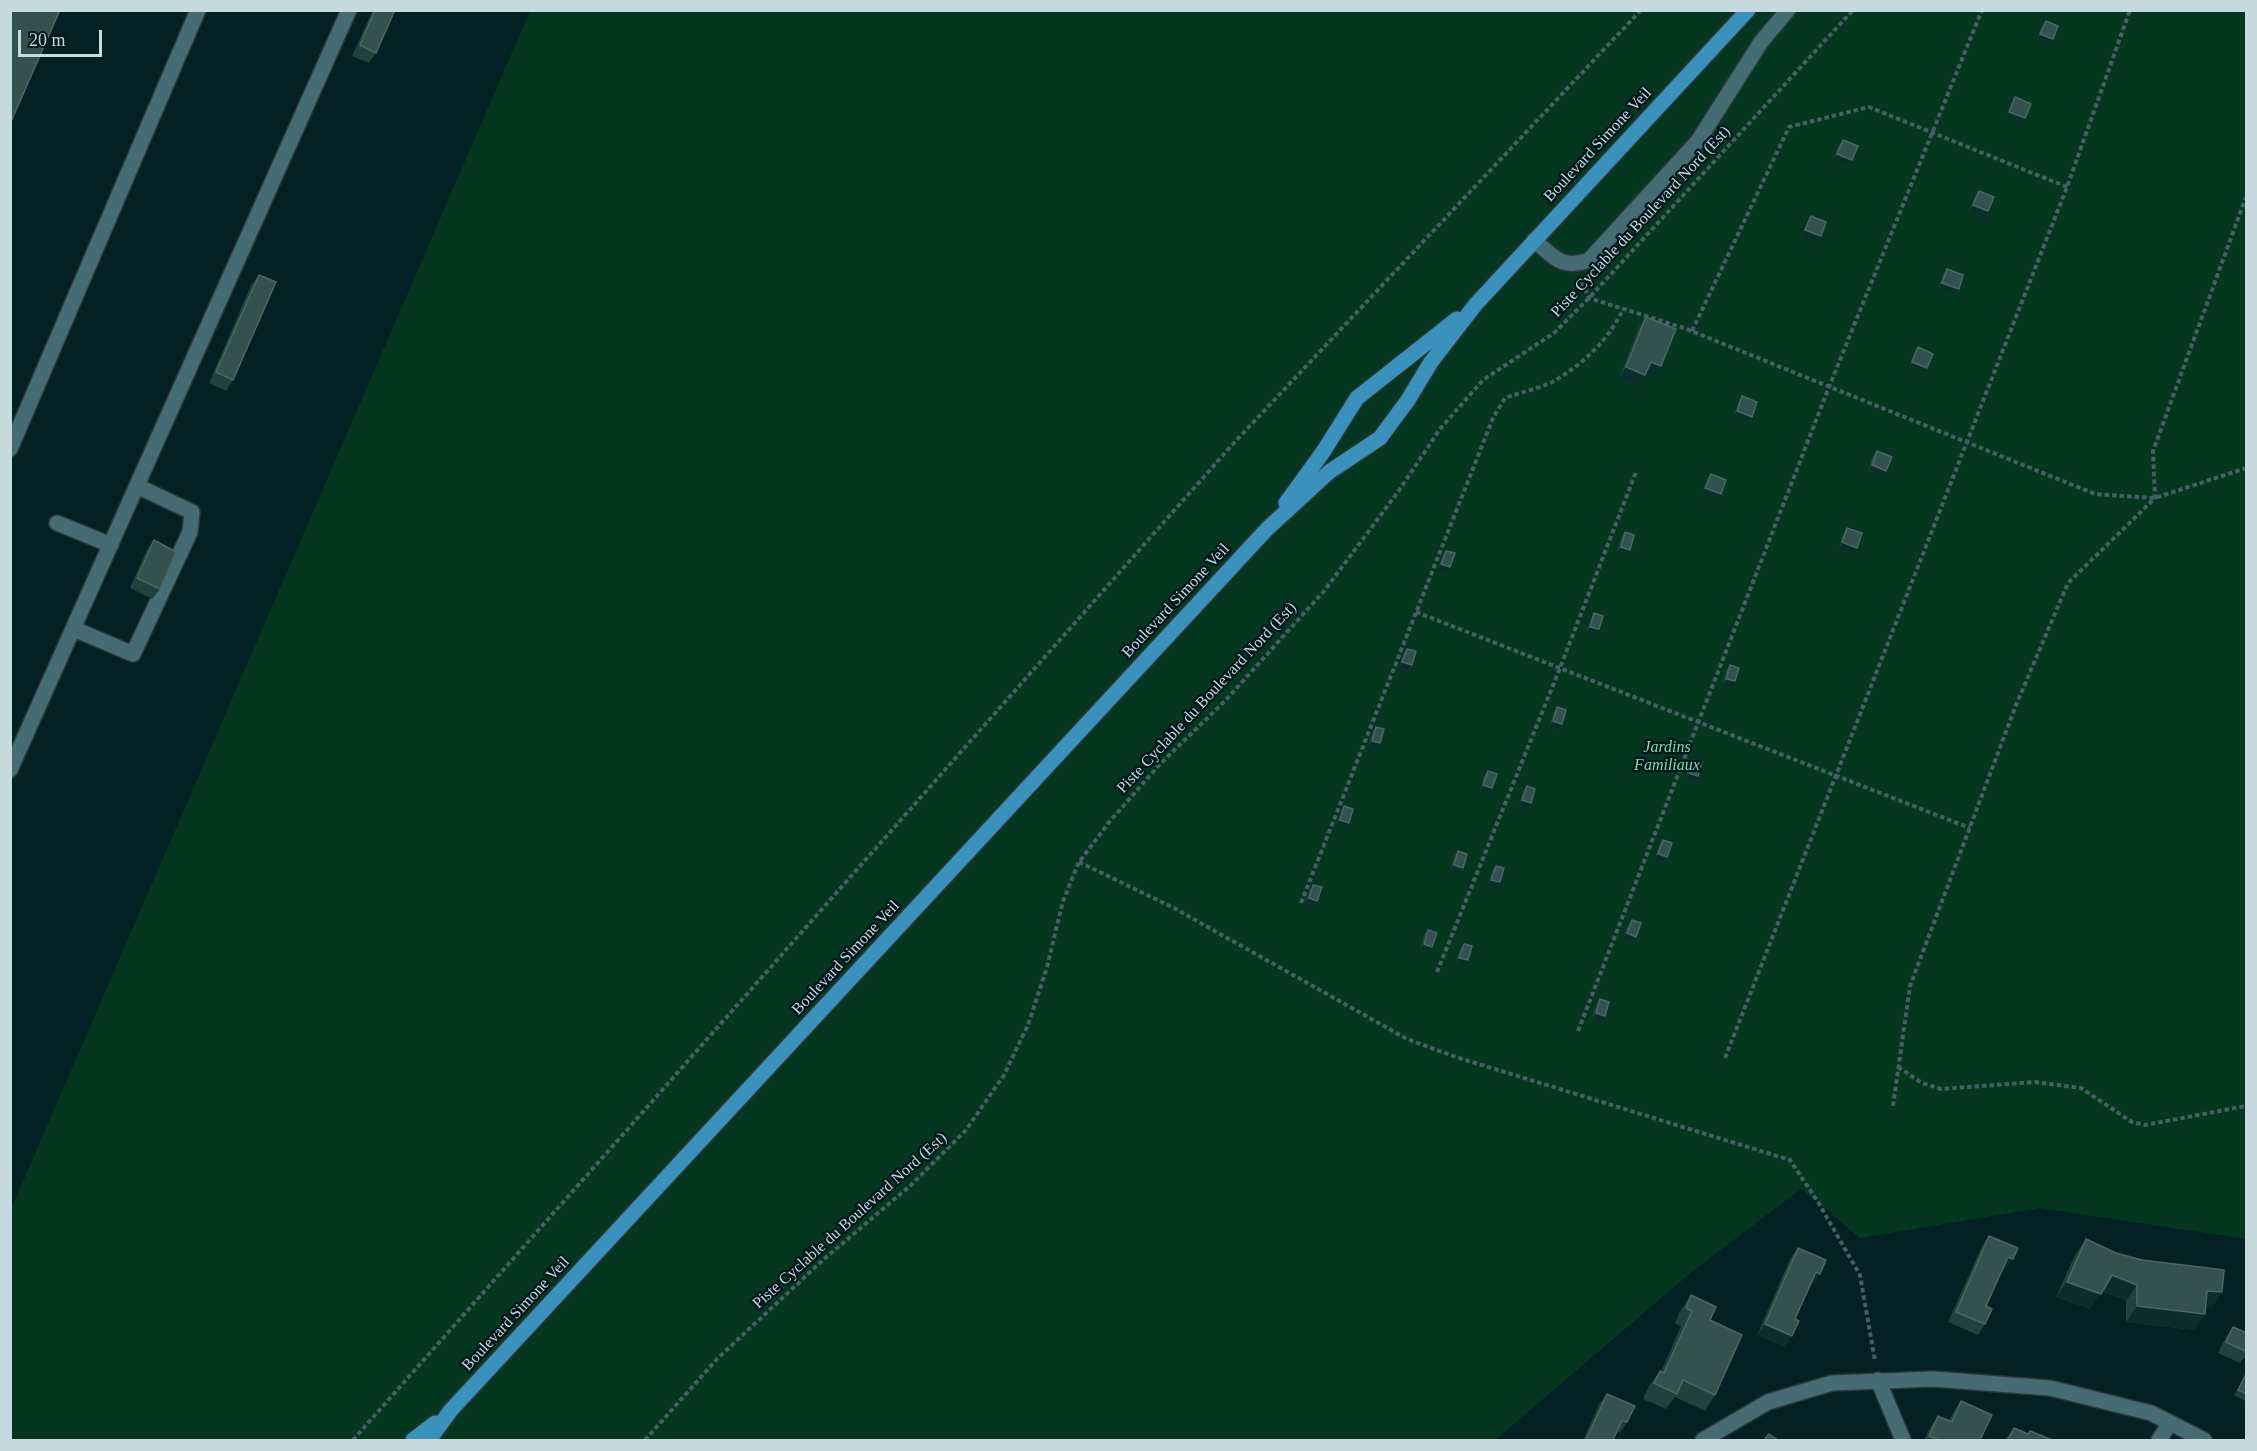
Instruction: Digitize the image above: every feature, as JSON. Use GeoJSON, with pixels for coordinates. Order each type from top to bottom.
{"type":"FeatureCollection","features":[{"type":"Feature","properties":{"kind":"main road","name":"Boulevard Simone Veil"},"geometry":{"type":"LineString","coordinates":[[429,1440],[451,1410],[1267,529],[1329,472],[1380,438],[1408,400],[1431,362],[1476,304],[1748,10]]}},
{"type":"Feature","properties":{"kind":"main road","name":"Boulevard Simone Veil"},"geometry":{"type":"LineString","coordinates":[[1267,529],[1323,452],[1357,398],[1476,304]]}},
{"type":"Feature","properties":{"kind":"main road","name":"Boulevard Simone Veil"},"geometry":{"type":"LineString","coordinates":[[413,1440],[451,1410]]}},
{"type":"Feature","properties":{"kind":"street"},"geometry":{"type":"LineString","coordinates":[[12,442],[198,10]]}},
{"type":"Feature","properties":{"kind":"street"},"geometry":{"type":"LineString","coordinates":[[10,770],[349,10]]}},
{"type":"Feature","properties":{"kind":"street"},"geometry":{"type":"LineString","coordinates":[[1534,240],[1559,262],[1575,265],[1589,260],[1698,141],[1761,42],[1788,10]]}},
{"type":"Feature","properties":{"kind":"street"},"geometry":{"type":"LineString","coordinates":[[74,629],[133,654],[190,532],[192,512],[137,486]]}},
{"type":"Feature","properties":{"kind":"street"},"geometry":{"type":"LineString","coordinates":[[57,523],[111,545]]}},
{"type":"Feature","properties":{"kind":"street"},"geometry":{"type":"LineString","coordinates":[[1703,1440],[1767,1402],[1832,1383],[1933,1379],[2050,1388],[2151,1413],[2204,1440]]}},
{"type":"Feature","properties":{"kind":"street"},"geometry":{"type":"LineString","coordinates":[[1878,1380],[1903,1440]]}},
{"type":"Feature","properties":{"kind":"street"},"geometry":{"type":"LineString","coordinates":[[2159,1440],[2170,1424]]}},
{"type":"Feature","properties":{"kind":"path"},"geometry":{"type":"LineString","coordinates":[[353,1440],[1232,445],[1641,10]]}},
{"type":"Feature","properties":{"kind":"path","name":"Piste Cyclable du Boulevard Nord (Est)"},"geometry":{"type":"LineString","coordinates":[[645,1440],[717,1359],[823,1260],[911,1185],[966,1130],[1004,1075],[1028,1025],[1047,967],[1063,901],[1079,862],[1110,821],[1161,763],[1226,701],[1324,591],[1398,492],[1440,429],[1483,380],[1554,333],[1589,298],[1853,10]]}},
{"type":"Feature","properties":{"kind":"path"},"geometry":{"type":"LineString","coordinates":[[1578,1031],[1829,387],[1982,10]]}},
{"type":"Feature","properties":{"kind":"path"},"geometry":{"type":"LineString","coordinates":[[1725,1058],[2067,187],[2130,10]]}},
{"type":"Feature","properties":{"kind":"path"},"geometry":{"type":"LineString","coordinates":[[1692,332],[1789,127],[1869,107],[2067,187]]}},
{"type":"Feature","properties":{"kind":"path"},"geometry":{"type":"LineString","coordinates":[[1893,1106],[1910,986],[2016,705],[2068,583],[2155,498],[2153,452],[2247,197]]}},
{"type":"Feature","properties":{"kind":"path"},"geometry":{"type":"LineString","coordinates":[[1589,298],[1692,332],[2095,494],[2155,498],[2247,468]]}},
{"type":"Feature","properties":{"kind":"path"},"geometry":{"type":"LineString","coordinates":[[1301,903],[1493,418],[1505,398],[1552,381],[1591,354],[1615,328],[1623,309]]}},
{"type":"Feature","properties":{"kind":"path"},"geometry":{"type":"LineString","coordinates":[[1437,972],[1560,668],[1636,472]]}},
{"type":"Feature","properties":{"kind":"path"},"geometry":{"type":"LineString","coordinates":[[1416,612],[1970,828]]}},
{"type":"Feature","properties":{"kind":"path"},"geometry":{"type":"LineString","coordinates":[[1079,862],[1174,908],[1407,1038],[1456,1057],[1790,1160],[1818,1202],[1860,1275],[1878,1380]]}},
{"type":"Feature","properties":{"kind":"path"},"geometry":{"type":"LineString","coordinates":[[1898,1067],[1922,1083],[1941,1089],[2035,1082],[2081,1088],[2132,1122],[2145,1125],[2247,1106]]}},
{"type":"Feature","properties":{"kind":"green space","name":"Jardins Familiaux"},"geometry":{"type":"Polygon","coordinates":[[[530,11],[2246,11],[2246,1239],[2040,1208],[1860,1238],[1801,1189],[1693,1271],[1495,1440],[11,1440],[11,1209],[530,11]]]}},
{"type":"Feature","properties":{"kind":"building"},"geometry":{"type":"Polygon","coordinates":[[[10,10],[60,10],[10,124],[10,10]]]}},
{"type":"Feature","properties":{"kind":"building"},"geometry":{"type":"Polygon","coordinates":[[[375,10],[395,10],[376,53],[360,45],[375,10]]]}},
{"type":"Feature","properties":{"kind":"building"},"geometry":{"type":"Polygon","coordinates":[[[2046,21],[2058,26],[2053,39],[2040,34],[2046,21]]]}},
{"type":"Feature","properties":{"kind":"building"},"geometry":{"type":"Polygon","coordinates":[[[2015,97],[2031,104],[2025,118],[2009,112],[2015,97]]]}},
{"type":"Feature","properties":{"kind":"building"},"geometry":{"type":"Polygon","coordinates":[[[1843,140],[1858,146],[1852,160],[1837,154],[1843,140]]]}},
{"type":"Feature","properties":{"kind":"building"},"geometry":{"type":"Polygon","coordinates":[[[1979,191],[1994,197],[1988,211],[1973,205],[1979,191]]]}},
{"type":"Feature","properties":{"kind":"building"},"geometry":{"type":"Polygon","coordinates":[[[1811,216],[1826,222],[1821,236],[1805,230],[1811,216]]]}},
{"type":"Feature","properties":{"kind":"building"},"geometry":{"type":"Polygon","coordinates":[[[1947,269],[1963,275],[1959,289],[1942,283],[1947,269]]]}},
{"type":"Feature","properties":{"kind":"building"},"geometry":{"type":"Polygon","coordinates":[[[259,275],[276,282],[233,380],[216,372],[259,275]]]}},
{"type":"Feature","properties":{"kind":"building"},"geometry":{"type":"Polygon","coordinates":[[[1646,317],[1676,329],[1661,366],[1651,362],[1645,375],[1626,367],[1646,317]]]}},
{"type":"Feature","properties":{"kind":"building"},"geometry":{"type":"Polygon","coordinates":[[[1918,347],[1933,354],[1927,368],[1912,362],[1918,347]]]}},
{"type":"Feature","properties":{"kind":"building"},"geometry":{"type":"Polygon","coordinates":[[[1742,396],[1757,402],[1752,417],[1737,411],[1742,396]]]}},
{"type":"Feature","properties":{"kind":"building"},"geometry":{"type":"Polygon","coordinates":[[[1877,451],[1892,457],[1886,471],[1872,465],[1877,451]]]}},
{"type":"Feature","properties":{"kind":"building"},"geometry":{"type":"Polygon","coordinates":[[[1711,474],[1726,480],[1721,494],[1705,488],[1711,474]]]}},
{"type":"Feature","properties":{"kind":"building"},"geometry":{"type":"Polygon","coordinates":[[[1847,528],[1862,533],[1857,548],[1842,542],[1847,528]]]}},
{"type":"Feature","properties":{"kind":"building"},"geometry":{"type":"Polygon","coordinates":[[[1625,532],[1634,535],[1630,550],[1621,547],[1625,532]]]}},
{"type":"Feature","properties":{"kind":"building"},"geometry":{"type":"Polygon","coordinates":[[[154,540],[176,552],[160,589],[137,578],[154,540]]]}},
{"type":"Feature","properties":{"kind":"building"},"geometry":{"type":"Polygon","coordinates":[[[1446,551],[1455,553],[1450,567],[1441,564],[1446,551]]]}},
{"type":"Feature","properties":{"kind":"building"},"geometry":{"type":"Polygon","coordinates":[[[1594,613],[1603,616],[1599,629],[1590,627],[1594,613]]]}},
{"type":"Feature","properties":{"kind":"building"},"geometry":{"type":"Polygon","coordinates":[[[1407,649],[1416,651],[1412,665],[1402,662],[1407,649]]]}},
{"type":"Feature","properties":{"kind":"building"},"geometry":{"type":"Polygon","coordinates":[[[1730,665],[1739,668],[1735,681],[1726,679],[1730,665]]]}},
{"type":"Feature","properties":{"kind":"building"},"geometry":{"type":"Polygon","coordinates":[[[1557,707],[1566,710],[1562,724],[1553,721],[1557,707]]]}},
{"type":"Feature","properties":{"kind":"building"},"geometry":{"type":"Polygon","coordinates":[[[1376,727],[1384,729],[1380,743],[1372,741],[1376,727]]]}},
{"type":"Feature","properties":{"kind":"building"},"geometry":{"type":"Polygon","coordinates":[[[1693,760],[1702,762],[1698,776],[1689,773],[1693,760]]]}},
{"type":"Feature","properties":{"kind":"building"},"geometry":{"type":"Polygon","coordinates":[[[1488,771],[1497,774],[1492,788],[1483,785],[1488,771]]]}},
{"type":"Feature","properties":{"kind":"building"},"geometry":{"type":"Polygon","coordinates":[[[1527,786],[1535,789],[1531,803],[1522,800],[1527,786]]]}},
{"type":"Feature","properties":{"kind":"building"},"geometry":{"type":"Polygon","coordinates":[[[1344,806],[1353,809],[1349,823],[1340,820],[1344,806]]]}},
{"type":"Feature","properties":{"kind":"building"},"geometry":{"type":"Polygon","coordinates":[[[1663,840],[1672,843],[1667,857],[1658,854],[1663,840]]]}},
{"type":"Feature","properties":{"kind":"building"},"geometry":{"type":"Polygon","coordinates":[[[1458,851],[1467,854],[1463,868],[1454,865],[1458,851]]]}},
{"type":"Feature","properties":{"kind":"building"},"geometry":{"type":"Polygon","coordinates":[[[1496,866],[1504,868],[1500,882],[1491,880],[1496,866]]]}},
{"type":"Feature","properties":{"kind":"building"},"geometry":{"type":"Polygon","coordinates":[[[1313,885],[1322,887],[1317,901],[1309,898],[1313,885]]]}},
{"type":"Feature","properties":{"kind":"building"},"geometry":{"type":"Polygon","coordinates":[[[1632,920],[1641,923],[1636,937],[1627,933],[1632,920]]]}},
{"type":"Feature","properties":{"kind":"building"},"geometry":{"type":"Polygon","coordinates":[[[1428,930],[1437,933],[1432,947],[1424,944],[1428,930]]]}},
{"type":"Feature","properties":{"kind":"building"},"geometry":{"type":"Polygon","coordinates":[[[1464,944],[1472,946],[1468,960],[1459,958],[1464,944]]]}},
{"type":"Feature","properties":{"kind":"building"},"geometry":{"type":"Polygon","coordinates":[[[1600,999],[1609,1002],[1605,1016],[1596,1013],[1600,999]]]}},
{"type":"Feature","properties":{"kind":"building"},"geometry":{"type":"Polygon","coordinates":[[[1989,1236],[2018,1248],[2013,1259],[2008,1257],[1986,1306],[1992,1309],[1985,1324],[1956,1312],[1989,1236]]]}},
{"type":"Feature","properties":{"kind":"building"},"geometry":{"type":"Polygon","coordinates":[[[2086,1239],[2116,1253],[2142,1260],[2224,1270],[2222,1292],[2207,1291],[2205,1314],[2137,1306],[2137,1285],[2112,1275],[2101,1294],[2067,1282],[2086,1239]]]}},
{"type":"Feature","properties":{"kind":"building"},"geometry":{"type":"Polygon","coordinates":[[[1798,1248],[1826,1260],[1820,1274],[1816,1272],[1795,1319],[1799,1321],[1792,1336],[1765,1324],[1798,1248]]]}},
{"type":"Feature","properties":{"kind":"building"},"geometry":{"type":"Polygon","coordinates":[[[1691,1295],[1716,1307],[1710,1320],[1742,1335],[1715,1395],[1683,1380],[1677,1394],[1654,1383],[1660,1371],[1664,1373],[1692,1311],[1686,1308],[1691,1295]]]}},
{"type":"Feature","properties":{"kind":"building"},"geometry":{"type":"Polygon","coordinates":[[[2233,1327],[2247,1333],[2247,1352],[2226,1342],[2233,1327]]]}},
{"type":"Feature","properties":{"kind":"building"},"geometry":{"type":"Polygon","coordinates":[[[2247,1374],[2247,1394],[2238,1390],[2247,1374]]]}},
{"type":"Feature","properties":{"kind":"building"},"geometry":{"type":"Polygon","coordinates":[[[1607,1394],[1635,1406],[1627,1422],[1622,1420],[1613,1440],[1586,1440],[1607,1394]]]}},
{"type":"Feature","properties":{"kind":"building"},"geometry":{"type":"Polygon","coordinates":[[[1961,1401],[1992,1415],[1980,1440],[1940,1440],[1929,1436],[1938,1416],[1952,1422],[1961,1401]]]}},
{"type":"Feature","properties":{"kind":"building"},"geometry":{"type":"Polygon","coordinates":[[[2014,1428],[2028,1434],[2030,1431],[2052,1440],[2008,1440],[2014,1428]]]}},
{"type":"Feature","properties":{"kind":"building"},"geometry":{"type":"Polygon","coordinates":[[[1769,1434],[1778,1440],[1764,1440],[1769,1434]]]}}]}
